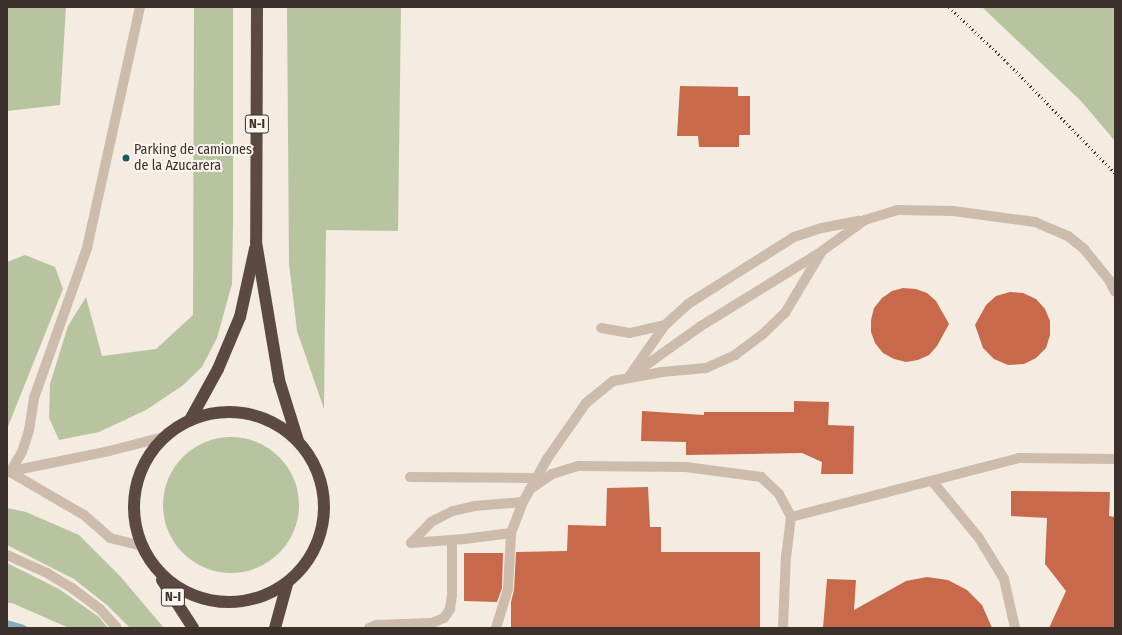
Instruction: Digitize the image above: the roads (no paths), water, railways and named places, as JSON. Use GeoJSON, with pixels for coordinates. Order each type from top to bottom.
{"type":"FeatureCollection","features":[{"type":"Feature","properties":{"kind":"highway","name":"N-I"},"geometry":{"type":"LineString","coordinates":[[257,7],[256,242],[279,380],[298,440]]}},
{"type":"Feature","properties":{"kind":"highway","name":"N-I"},"geometry":{"type":"LineString","coordinates":[[190,420],[218,369],[240,317],[256,242]]}},
{"type":"Feature","properties":{"kind":"highway"},"geometry":{"type":"LineString","coordinates":[[228,412],[248,413],[266,419],[283,428],[298,440],[309,454],[318,470],[323,488],[325,506],[324,524],[319,541],[311,557],[300,571],[287,584],[271,593],[253,600],[235,603],[216,602],[198,598],[181,590],[165,579],[153,565],[142,546],[136,527],[133,507],[136,488],[142,469],[151,452],[164,437],[190,420],[208,414],[228,412]]}},
{"type":"Feature","properties":{"kind":"highway","name":"N-I"},"geometry":{"type":"LineString","coordinates":[[153,565],[193,628]]}},
{"type":"Feature","properties":{"kind":"highway"},"geometry":{"type":"LineString","coordinates":[[275,628],[287,584]]}},
{"type":"Feature","properties":{"kind":"street"},"geometry":{"type":"LineString","coordinates":[[8,472],[22,452],[29,430],[34,398],[87,248],[140,7]]}},
{"type":"Feature","properties":{"kind":"street"},"geometry":{"type":"LineString","coordinates":[[628,378],[664,325],[688,304],[794,237],[822,228],[865,220],[898,210],[953,211],[1035,222],[1068,236],[1084,249],[1109,280],[1115,292]]}},
{"type":"Feature","properties":{"kind":"street"},"geometry":{"type":"LineString","coordinates":[[628,378],[701,326],[822,251],[865,220]]}},
{"type":"Feature","properties":{"kind":"street"},"geometry":{"type":"LineString","coordinates":[[496,628],[508,589],[511,533],[523,502],[535,478],[586,403],[613,380],[662,372],[706,368],[735,355],[762,335],[785,313],[822,251]]}},
{"type":"Feature","properties":{"kind":"street"},"geometry":{"type":"LineString","coordinates":[[601,328],[630,334],[664,325]]}},
{"type":"Feature","properties":{"kind":"street"},"geometry":{"type":"LineString","coordinates":[[8,472],[109,451],[164,437]]}},
{"type":"Feature","properties":{"kind":"street"},"geometry":{"type":"LineString","coordinates":[[791,517],[933,482],[1019,458],[1115,459]]}},
{"type":"Feature","properties":{"kind":"street"},"geometry":{"type":"LineString","coordinates":[[528,490],[552,474],[579,466],[686,467],[761,477],[779,494],[791,517],[786,555],[783,628]]}},
{"type":"Feature","properties":{"kind":"street"},"geometry":{"type":"LineString","coordinates":[[8,472],[84,515],[110,538],[142,546]]}},
{"type":"Feature","properties":{"kind":"street"},"geometry":{"type":"LineString","coordinates":[[410,477],[535,478]]}},
{"type":"Feature","properties":{"kind":"street"},"geometry":{"type":"LineString","coordinates":[[933,482],[979,538],[1004,579],[1015,628]]}},
{"type":"Feature","properties":{"kind":"street"},"geometry":{"type":"LineString","coordinates":[[511,533],[411,543],[431,522],[453,511],[474,506],[523,502]]}},
{"type":"Feature","properties":{"kind":"street"},"geometry":{"type":"LineString","coordinates":[[369,628],[376,625],[437,622],[444,618],[450,609],[452,595],[452,540]]}},
{"type":"Feature","properties":{"kind":"street"},"geometry":{"type":"LineString","coordinates":[[7,555],[72,588],[100,609],[117,628]]}},
{"type":"Feature","properties":{"kind":"water"},"geometry":{"type":"Polygon","coordinates":[[[7,620],[24,625],[29,628],[7,628],[7,620]]]}},
{"type":"Feature","properties":{"kind":"railway"},"geometry":{"type":"LineString","coordinates":[[949,7],[1008,63],[1115,173]]}},
{"type":"Feature","properties":{"kind":"place","name":"Parking de camiones de la Azucarera"},"geometry":{"type":"Point","coordinates":[126,158]}}]}
